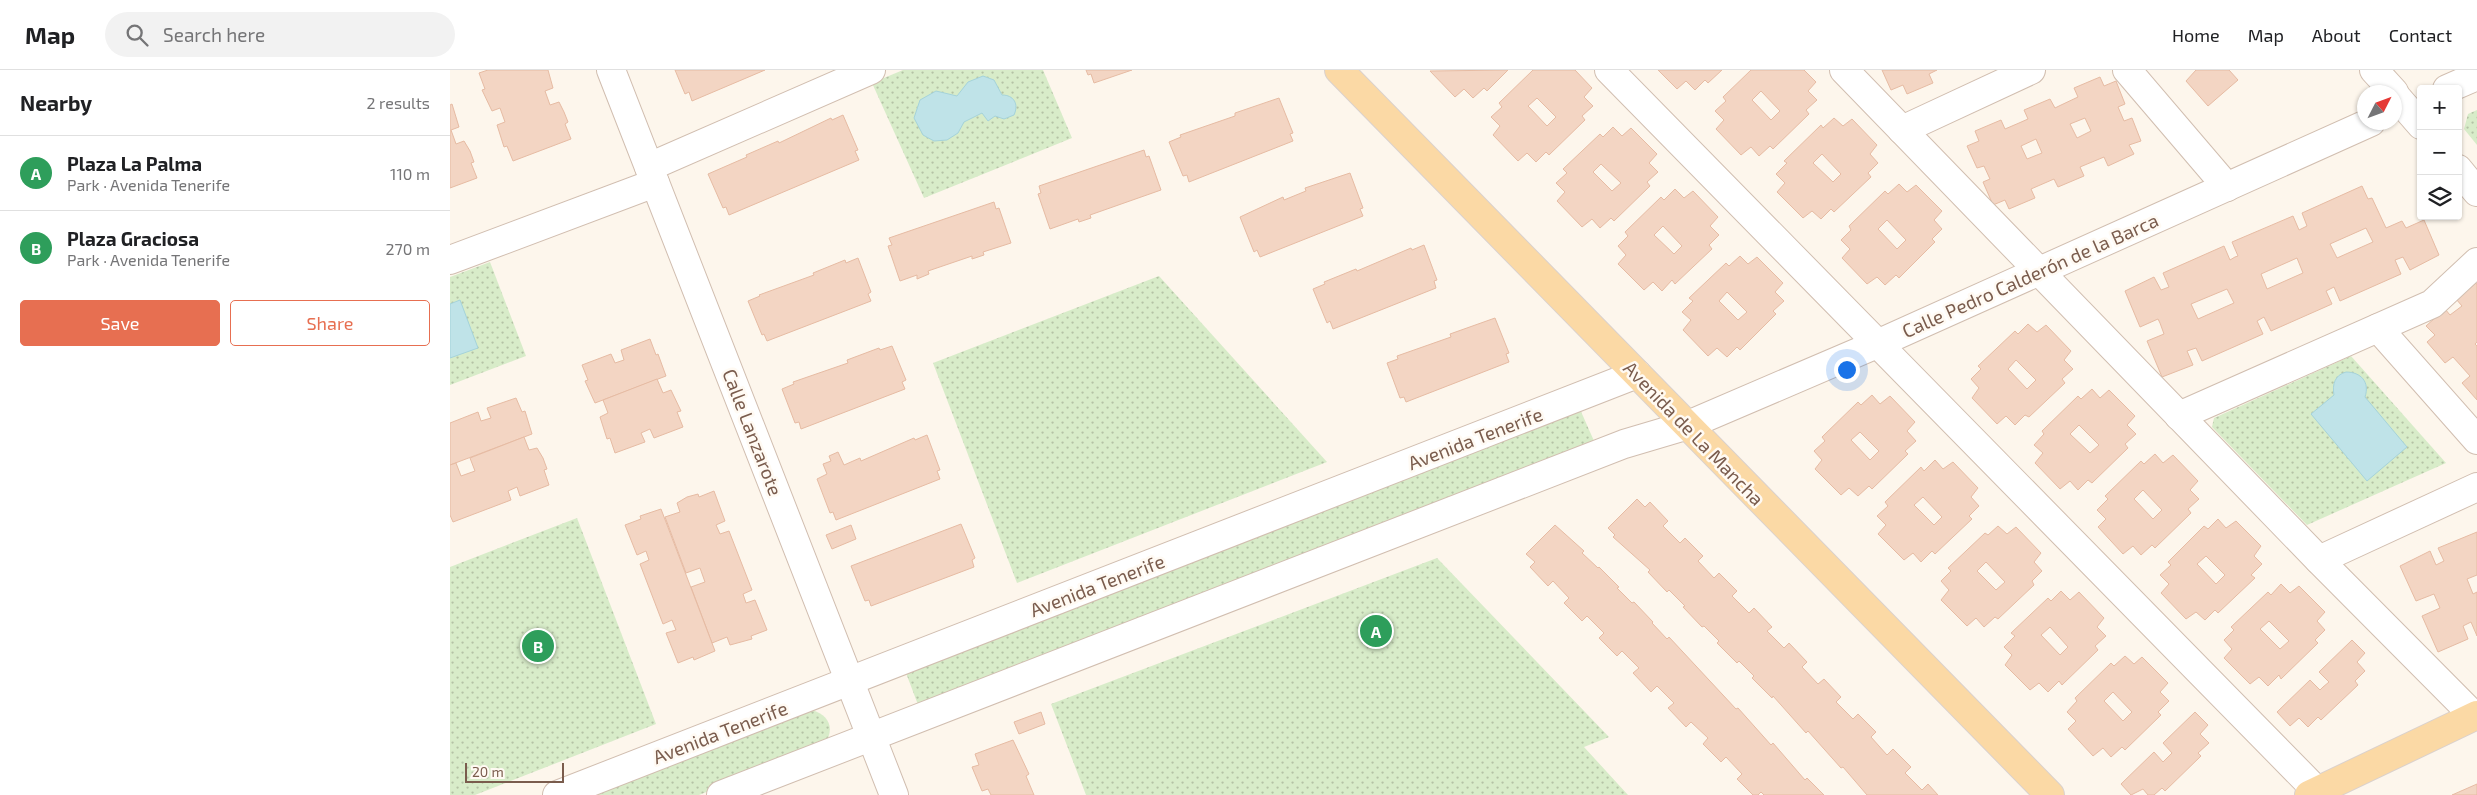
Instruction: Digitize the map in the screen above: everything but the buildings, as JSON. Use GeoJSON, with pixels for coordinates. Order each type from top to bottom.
{"type":"FeatureCollection","features":[{"type":"Feature","properties":{"kind":"main road","name":"Avenida de La Mancha"},"geometry":{"type":"LineString","coordinates":[[1339,70],[2050,795]]}},
{"type":"Feature","properties":{"kind":"main road"},"geometry":{"type":"LineString","coordinates":[[2313,793],[2476,715]]}},
{"type":"Feature","properties":{"kind":"street","name":"Calle Lanzarote"},"geometry":{"type":"LineString","coordinates":[[611,70],[894,795]]}},
{"type":"Feature","properties":{"kind":"street"},"geometry":{"type":"LineString","coordinates":[[450,260],[652,175],[871,70]]}},
{"type":"Feature","properties":{"kind":"street"},"geometry":{"type":"LineString","coordinates":[[1609,70],[2313,793]]}},
{"type":"Feature","properties":{"kind":"street"},"geometry":{"type":"LineString","coordinates":[[1844,70],[2318,560],[2476,715]]}},
{"type":"Feature","properties":{"kind":"street"},"geometry":{"type":"LineString","coordinates":[[1902,130],[2031,70]]}},
{"type":"Feature","properties":{"kind":"street"},"geometry":{"type":"LineString","coordinates":[[2127,70],[2227,187]]}},
{"type":"Feature","properties":{"kind":"street"},"geometry":{"type":"LineString","coordinates":[[2374,70],[2405,105]]}},
{"type":"Feature","properties":{"kind":"street"},"geometry":{"type":"LineString","coordinates":[[2456,85],[2477,76]]}},
{"type":"Feature","properties":{"kind":"street","name":"Calle Pedro Calderón de la Barca"},"geometry":{"type":"LineString","coordinates":[[1688,425],[1877,344],[2357,128]]}},
{"type":"Feature","properties":{"kind":"street"},"geometry":{"type":"LineString","coordinates":[[2462,174],[2477,192]]}},
{"type":"Feature","properties":{"kind":"street"},"geometry":{"type":"LineString","coordinates":[[2179,416],[2432,304],[2477,262]]}},
{"type":"Feature","properties":{"kind":"street"},"geometry":{"type":"LineString","coordinates":[[2378,328],[2477,440]]}},
{"type":"Feature","properties":{"kind":"street","name":"Avenida Tenerife"},"geometry":{"type":"LineString","coordinates":[[557,795],[1638,374]]}},
{"type":"Feature","properties":{"kind":"street"},"geometry":{"type":"LineString","coordinates":[[735,793],[872,737],[1624,444],[1688,425]]}},
{"type":"Feature","properties":{"kind":"street"},"geometry":{"type":"LineString","coordinates":[[2318,560],[2477,487]]}},
{"type":"Feature","properties":{"kind":"green space"},"geometry":{"type":"Polygon","coordinates":[[[903,70],[1043,70],[1072,138],[924,198],[872,83],[903,70]]]}},
{"type":"Feature","properties":{"kind":"green space"},"geometry":{"type":"Polygon","coordinates":[[[2477,110],[2477,145],[2464,129],[2468,114],[2477,110]]]}},
{"type":"Feature","properties":{"kind":"green space"},"geometry":{"type":"Polygon","coordinates":[[[490,262],[526,356],[450,385],[450,277],[490,262]]]}},
{"type":"Feature","properties":{"kind":"green space"},"geometry":{"type":"Polygon","coordinates":[[[1159,276],[1327,462],[1017,583],[933,363],[1159,276]]]}},
{"type":"Feature","properties":{"kind":"green space"},"geometry":{"type":"Polygon","coordinates":[[[2351,356],[2446,463],[2307,525],[2212,427],[2214,418],[2351,356]]]}},
{"type":"Feature","properties":{"kind":"green space"},"geometry":{"type":"Polygon","coordinates":[[[1579,407],[1594,441],[920,710],[906,673],[1579,407]]]}},
{"type":"Feature","properties":{"kind":"green space"},"geometry":{"type":"Polygon","coordinates":[[[577,518],[656,724],[475,795],[450,795],[450,567],[577,518]]]}},
{"type":"Feature","properties":{"kind":"green space"},"geometry":{"type":"Polygon","coordinates":[[[1437,558],[1609,737],[1584,747],[1628,795],[1086,795],[1051,704],[1437,558]]]}},
{"type":"Feature","properties":{"kind":"green space"},"geometry":{"type":"Polygon","coordinates":[[[812,710],[823,715],[829,723],[830,733],[825,744],[699,795],[588,795],[812,710]]]}},
{"type":"Feature","properties":{"kind":"water"},"geometry":{"type":"Polygon","coordinates":[[[983,76],[994,80],[1002,95],[1012,98],[1016,104],[1014,115],[1004,119],[995,116],[988,121],[982,113],[964,122],[958,133],[947,140],[934,141],[923,135],[914,118],[920,100],[936,91],[957,96],[968,82],[983,76]]]}},
{"type":"Feature","properties":{"kind":"water"},"geometry":{"type":"Polygon","coordinates":[[[460,300],[478,348],[450,358],[450,304],[460,300]]]}},
{"type":"Feature","properties":{"kind":"water"},"geometry":{"type":"Polygon","coordinates":[[[2346,372],[2356,374],[2363,379],[2366,387],[2365,397],[2407,447],[2367,481],[2311,414],[2334,395],[2333,387],[2335,380],[2339,375],[2346,372]]]}},
{"type":"Feature","properties":{"kind":"place","name":"Plaza La Palma"},"geometry":{"type":"Point","coordinates":[1376,631]}},
{"type":"Feature","properties":{"kind":"place","name":"Plaza Graciosa"},"geometry":{"type":"Point","coordinates":[538,646]}}]}
